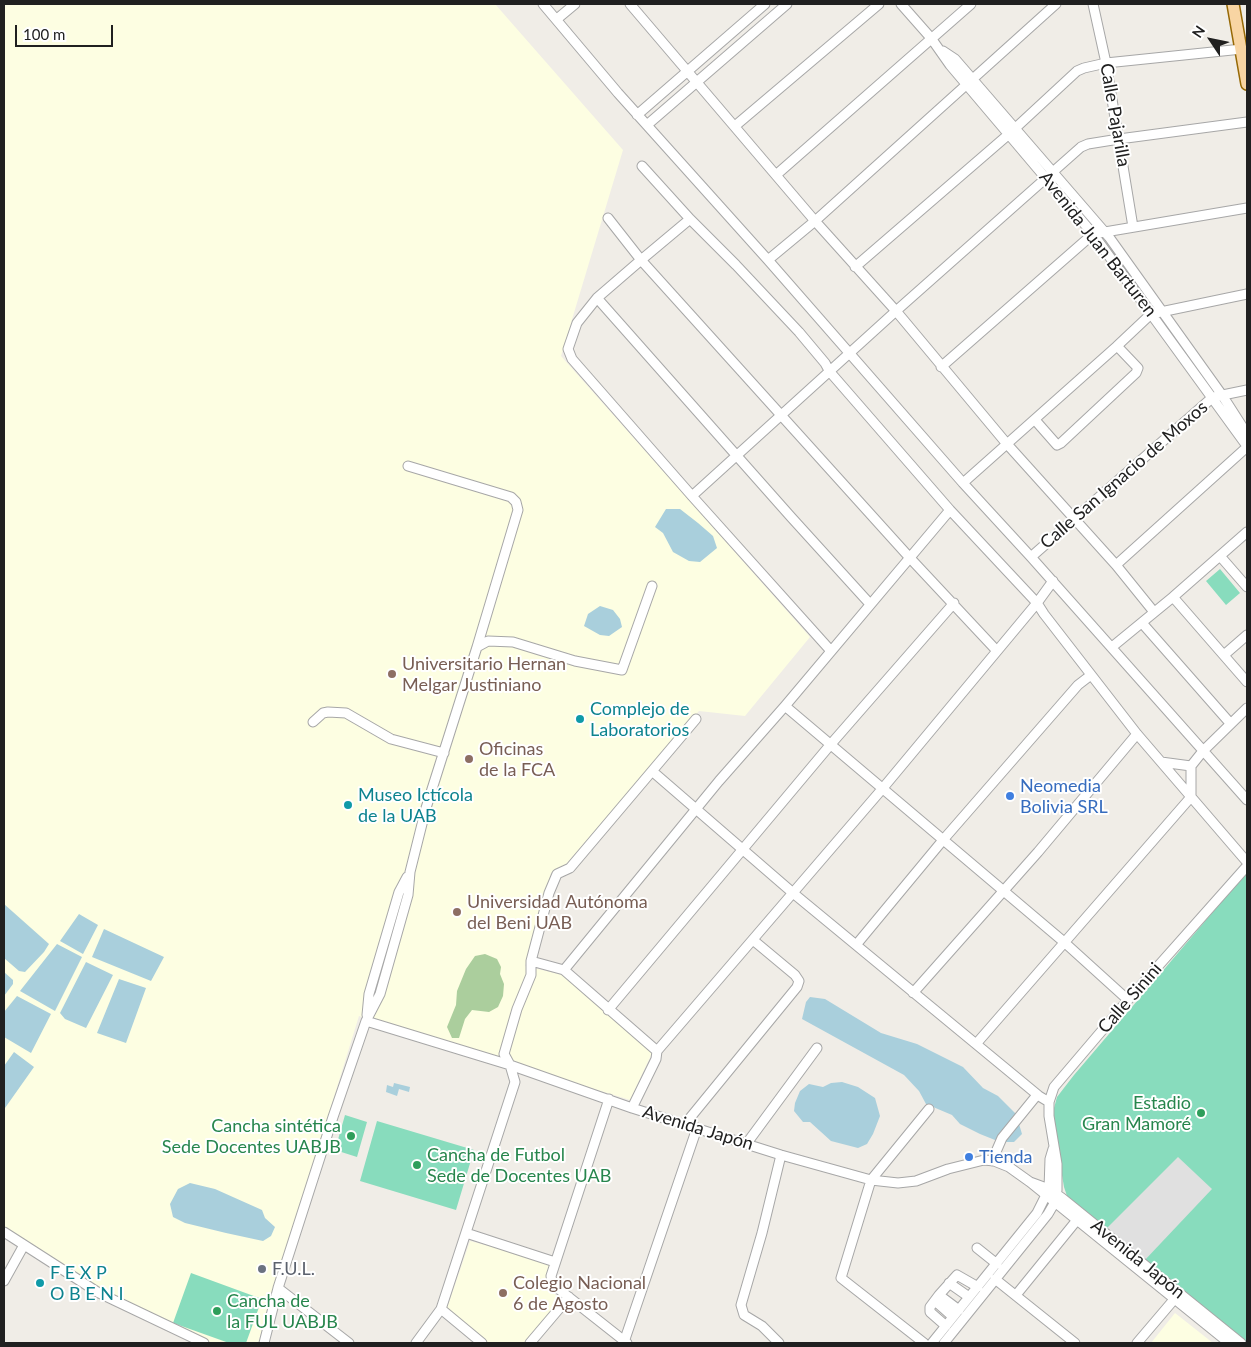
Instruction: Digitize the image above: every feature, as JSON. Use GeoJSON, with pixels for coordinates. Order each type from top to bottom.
{"type":"FeatureCollection","features":[{"type":"Feature","properties":{"kind":"main road"},"geometry":{"type":"LineString","coordinates":[[1233,4],[1247,84]]}},
{"type":"Feature","properties":{"kind":"street"},"geometry":{"type":"LineString","coordinates":[[543,4],[637,115],[768,260],[963,483],[1053,581],[1203,751],[1246,795]]}},
{"type":"Feature","properties":{"kind":"street"},"geometry":{"type":"LineString","coordinates":[[557,19],[574,4]]}},
{"type":"Feature","properties":{"kind":"street"},"geometry":{"type":"LineString","coordinates":[[630,4],[815,221],[896,311],[1006,444],[1116,565],[1154,612]]}},
{"type":"Feature","properties":{"kind":"street"},"geometry":{"type":"LineString","coordinates":[[637,115],[765,4]]}},
{"type":"Feature","properties":{"kind":"street"},"geometry":{"type":"LineString","coordinates":[[647,125],[698,83],[787,4]]}},
{"type":"Feature","properties":{"kind":"street"},"geometry":{"type":"LineString","coordinates":[[735,126],[879,4]]}},
{"type":"Feature","properties":{"kind":"street","name":"Avenida Juan Barturen"},"geometry":{"type":"LineString","coordinates":[[901,4],[940,49],[950,65],[970,82],[1050,174],[1105,232],[1162,311],[1218,396],[1247,447]]}},
{"type":"Feature","properties":{"kind":"street"},"geometry":{"type":"LineString","coordinates":[[776,175],[971,4]]}},
{"type":"Feature","properties":{"kind":"street"},"geometry":{"type":"LineString","coordinates":[[768,260],[815,221],[1056,4]]}},
{"type":"Feature","properties":{"kind":"street","name":"Calle Pajarilla"},"geometry":{"type":"LineString","coordinates":[[1093,4],[1106,63],[1134,227]]}},
{"type":"Feature","properties":{"kind":"street"},"geometry":{"type":"LineString","coordinates":[[856,267],[1012,131],[1077,71],[1106,63],[1242,49]]}},
{"type":"Feature","properties":{"kind":"street"},"geometry":{"type":"LineString","coordinates":[[692,496],[1081,147],[1119,139],[1247,122]]}},
{"type":"Feature","properties":{"kind":"street"},"geometry":{"type":"LineString","coordinates":[[642,166],[690,219],[799,332],[825,363],[830,372],[950,510],[1037,603],[1137,734],[1247,862]]}},
{"type":"Feature","properties":{"kind":"street","name":"Avenida Juan Barturen"},"geometry":{"type":"LineString","coordinates":[[1050,174],[1151,314],[1247,434]]}},
{"type":"Feature","properties":{"kind":"street"},"geometry":{"type":"LineString","coordinates":[[941,367],[1093,234],[1247,208]]}},
{"type":"Feature","properties":{"kind":"street"},"geometry":{"type":"LineString","coordinates":[[608,218],[641,260],[781,416],[910,558],[954,602],[997,651]]}},
{"type":"Feature","properties":{"kind":"street"},"geometry":{"type":"LineString","coordinates":[[690,219],[597,298],[577,323],[568,349],[572,359],[831,651]]}},
{"type":"Feature","properties":{"kind":"street"},"geometry":{"type":"LineString","coordinates":[[963,483],[1151,314],[1247,294]]}},
{"type":"Feature","properties":{"kind":"street"},"geometry":{"type":"LineString","coordinates":[[597,298],[870,604]]}},
{"type":"Feature","properties":{"kind":"street"},"geometry":{"type":"LineString","coordinates":[[1035,420],[1057,444],[1062,443],[1136,373],[1138,368],[1117,346]]}},
{"type":"Feature","properties":{"kind":"street","name":"Calle San Ignacio de Moxos"},"geometry":{"type":"LineString","coordinates":[[1031,557],[1218,396],[1247,390]]}},
{"type":"Feature","properties":{"kind":"street"},"geometry":{"type":"LineString","coordinates":[[1116,565],[1247,447]]}},
{"type":"Feature","properties":{"kind":"street"},"geometry":{"type":"LineString","coordinates":[[264,1343],[278,1288],[366,1021],[369,994],[399,892],[410,872],[426,808],[477,648],[518,510],[516,502],[511,497],[408,466]]}},
{"type":"Feature","properties":{"kind":"street"},"geometry":{"type":"LineString","coordinates":[[564,970],[696,809],[950,510]]}},
{"type":"Feature","properties":{"kind":"street"},"geometry":{"type":"LineString","coordinates":[[1112,647],[1247,532]]}},
{"type":"Feature","properties":{"kind":"street"},"geometry":{"type":"LineString","coordinates":[[1220,556],[1247,587]]}},
{"type":"Feature","properties":{"kind":"street"},"geometry":{"type":"LineString","coordinates":[[632,1108],[656,1059],[657,1050],[754,940],[883,788],[1037,603],[1053,581]]}},
{"type":"Feature","properties":{"kind":"street"},"geometry":{"type":"LineString","coordinates":[[477,648],[488,641],[513,642],[575,661],[622,670],[652,586]]}},
{"type":"Feature","properties":{"kind":"street"},"geometry":{"type":"LineString","coordinates":[[1173,597],[1247,682]]}},
{"type":"Feature","properties":{"kind":"street"},"geometry":{"type":"LineString","coordinates":[[608,1010],[830,744],[954,602]]}},
{"type":"Feature","properties":{"kind":"street"},"geometry":{"type":"LineString","coordinates":[[1142,622],[1230,723]]}},
{"type":"Feature","properties":{"kind":"street"},"geometry":{"type":"LineString","coordinates":[[1224,655],[1247,635]]}},
{"type":"Feature","properties":{"kind":"street"},"geometry":{"type":"LineString","coordinates":[[856,945],[943,840],[1078,685],[1091,675]]}},
{"type":"Feature","properties":{"kind":"street"},"geometry":{"type":"LineString","coordinates":[[785,706],[1064,942],[1128,1000]]}},
{"type":"Feature","properties":{"kind":"street"},"geometry":{"type":"LineString","coordinates":[[976,1044],[1191,797],[1191,766],[1230,723],[1247,708]]}},
{"type":"Feature","properties":{"kind":"street"},"geometry":{"type":"LineString","coordinates":[[313,722],[323,713],[346,713],[391,739],[444,753]]}},
{"type":"Feature","properties":{"kind":"street"},"geometry":{"type":"LineString","coordinates":[[416,1343],[441,1309],[515,1082],[510,1065],[504,1054],[517,1009],[531,975],[531,961],[549,893],[557,874],[570,868],[696,718]]}},
{"type":"Feature","properties":{"kind":"street"},"geometry":{"type":"LineString","coordinates":[[913,994],[1038,852],[1137,734]]}},
{"type":"Feature","properties":{"kind":"street"},"geometry":{"type":"LineString","coordinates":[[1161,762],[1191,766]]}},
{"type":"Feature","properties":{"kind":"street"},"geometry":{"type":"LineString","coordinates":[[652,771],[742,850],[913,994],[1037,1095],[1049,1102]]}},
{"type":"Feature","properties":{"kind":"street","name":"Calle Sinini"},"geometry":{"type":"LineString","coordinates":[[1052,1195],[1050,1159],[1054,1146],[1049,1116],[1049,1102],[1054,1086],[1247,866]]}},
{"type":"Feature","properties":{"kind":"street"},"geometry":{"type":"LineString","coordinates":[[685,1124],[797,987],[798,981],[795,975],[754,940]]}},
{"type":"Feature","properties":{"kind":"street"},"geometry":{"type":"LineString","coordinates":[[531,961],[564,970],[608,1010],[657,1050]]}},
{"type":"Feature","properties":{"kind":"street","name":"Avenida Japón"},"geometry":{"type":"LineString","coordinates":[[366,1021],[510,1065],[632,1108],[871,1180],[898,1183],[916,1182],[974,1162],[992,1161],[1009,1167],[1052,1195],[1177,1296],[1229,1343]]}},
{"type":"Feature","properties":{"kind":"street"},"geometry":{"type":"LineString","coordinates":[[748,1143],[817,1048]]}},
{"type":"Feature","properties":{"kind":"street"},"geometry":{"type":"LineString","coordinates":[[992,1161],[1002,1138],[1037,1095]]}},
{"type":"Feature","properties":{"kind":"street"},"geometry":{"type":"LineString","coordinates":[[609,1099],[551,1276],[552,1282],[568,1297],[625,1343],[697,1128]]}},
{"type":"Feature","properties":{"kind":"street"},"geometry":{"type":"LineString","coordinates":[[924,1343],[841,1278],[871,1180],[929,1109]]}},
{"type":"Feature","properties":{"kind":"street"},"geometry":{"type":"LineString","coordinates":[[779,1343],[762,1326],[744,1315],[741,1305],[762,1233],[781,1154]]}},
{"type":"Feature","properties":{"kind":"street"},"geometry":{"type":"LineString","coordinates":[[932,1343],[1052,1195]]}},
{"type":"Feature","properties":{"kind":"street"},"geometry":{"type":"LineString","coordinates":[[944,1343],[1048,1214],[1052,1195]]}},
{"type":"Feature","properties":{"kind":"street","name":"Avenida Japón"},"geometry":{"type":"LineString","coordinates":[[1052,1195],[1077,1220],[1241,1343]]}},
{"type":"Feature","properties":{"kind":"street"},"geometry":{"type":"LineString","coordinates":[[1016,1295],[1077,1220]]}},
{"type":"Feature","properties":{"kind":"street"},"geometry":{"type":"LineString","coordinates":[[4,1232],[99,1293],[204,1343]]}},
{"type":"Feature","properties":{"kind":"street"},"geometry":{"type":"LineString","coordinates":[[466,1234],[555,1262]]}},
{"type":"Feature","properties":{"kind":"street"},"geometry":{"type":"LineString","coordinates":[[4,1281],[24,1245]]}},
{"type":"Feature","properties":{"kind":"street"},"geometry":{"type":"LineString","coordinates":[[978,1248],[997,1264]]}},
{"type":"Feature","properties":{"kind":"street"},"geometry":{"type":"LineString","coordinates":[[946,1326],[930,1312],[930,1307],[950,1282],[958,1275],[978,1287]]}},
{"type":"Feature","properties":{"kind":"street"},"geometry":{"type":"LineString","coordinates":[[995,1279],[1075,1343]]}},
{"type":"Feature","properties":{"kind":"street"},"geometry":{"type":"LineString","coordinates":[[950,1282],[969,1297]]}},
{"type":"Feature","properties":{"kind":"street"},"geometry":{"type":"LineString","coordinates":[[278,1288],[350,1343]]}},
{"type":"Feature","properties":{"kind":"street"},"geometry":{"type":"LineString","coordinates":[[1137,1343],[1177,1296]]}},
{"type":"Feature","properties":{"kind":"street"},"geometry":{"type":"LineString","coordinates":[[530,1343],[568,1297]]}},
{"type":"Feature","properties":{"kind":"street"},"geometry":{"type":"LineString","coordinates":[[937,1298],[956,1313]]}},
{"type":"Feature","properties":{"kind":"street"},"geometry":{"type":"LineString","coordinates":[[441,1309],[482,1343]]}},
{"type":"Feature","properties":{"kind":"shaded area","name":"Universitario Hernan Melgar Justiniano"},"geometry":{"type":"Polygon","coordinates":[[[4,4],[495,4],[623,150],[561,356],[810,637],[745,716],[699,711],[566,864],[551,873],[525,966],[563,975],[652,1053],[630,1100],[359,1016],[258,1343],[209,1343],[99,1289],[4,1229],[4,4]]]}},
{"type":"Feature","properties":{"kind":"shaded area"},"geometry":{"type":"Polygon","coordinates":[[[1178,1157],[1212,1189],[1144,1261],[1105,1230],[1178,1157]]]}},
{"type":"Feature","properties":{"kind":"shaded area","name":"Colegio Nacional 6 de Agosto"},"geometry":{"type":"Polygon","coordinates":[[[470,1241],[552,1263],[545,1285],[563,1302],[526,1343],[489,1343],[447,1308],[470,1241]]]}},
{"type":"Feature","properties":{"kind":"shaded area"},"geometry":{"type":"Polygon","coordinates":[[[1175,1313],[1213,1343],[1151,1343],[1175,1313]]]}},
{"type":"Feature","properties":{"kind":"green space"},"geometry":{"type":"Polygon","coordinates":[[[1220,569],[1240,593],[1226,605],[1206,581],[1220,569]]]}},
{"type":"Feature","properties":{"kind":"green space"},"geometry":{"type":"Polygon","coordinates":[[[1247,872],[1247,1343],[1069,1202],[1064,1187],[1053,1122],[1057,1097],[1074,1075],[1247,872]]]}},
{"type":"Feature","properties":{"kind":"green space"},"geometry":{"type":"Polygon","coordinates":[[[485,954],[497,959],[501,967],[500,974],[504,984],[503,996],[498,1007],[489,1012],[472,1010],[465,1019],[459,1038],[452,1038],[447,1027],[456,1005],[457,991],[466,969],[475,956],[485,954]]]}},
{"type":"Feature","properties":{"kind":"green space","name":"Cancha sintética Sede Docentes UABJB"},"geometry":{"type":"Polygon","coordinates":[[[345,1115],[367,1122],[357,1157],[335,1150],[345,1115]]]}},
{"type":"Feature","properties":{"kind":"green space","name":"Cancha de Futbol Sede de Docentes UAB"},"geometry":{"type":"Polygon","coordinates":[[[377,1121],[474,1150],[456,1210],[360,1181],[377,1121]]]}},
{"type":"Feature","properties":{"kind":"green space","name":"Cancha de la FUL UABJB"},"geometry":{"type":"Polygon","coordinates":[[[191,1273],[262,1299],[246,1343],[229,1343],[173,1323],[191,1273]]]}},
{"type":"Feature","properties":{"kind":"water"},"geometry":{"type":"Polygon","coordinates":[[[666,509],[680,509],[713,536],[717,548],[700,562],[689,561],[673,552],[663,533],[655,527],[666,509]]]}},
{"type":"Feature","properties":{"kind":"water"},"geometry":{"type":"Polygon","coordinates":[[[600,606],[613,610],[620,619],[622,627],[609,636],[600,635],[584,626],[588,614],[600,606]]]}},
{"type":"Feature","properties":{"kind":"water"},"geometry":{"type":"Polygon","coordinates":[[[4,904],[49,944],[25,972],[19,971],[4,958],[4,904]]]}},
{"type":"Feature","properties":{"kind":"water"},"geometry":{"type":"Polygon","coordinates":[[[79,914],[98,925],[83,954],[60,941],[79,914]]]}},
{"type":"Feature","properties":{"kind":"water"},"geometry":{"type":"Polygon","coordinates":[[[104,929],[164,957],[151,981],[92,957],[104,929]]]}},
{"type":"Feature","properties":{"kind":"water"},"geometry":{"type":"Polygon","coordinates":[[[57,944],[82,957],[55,1011],[20,991],[57,944]]]}},
{"type":"Feature","properties":{"kind":"water"},"geometry":{"type":"Polygon","coordinates":[[[86,962],[113,975],[86,1028],[65,1019],[60,1013],[86,962]]]}},
{"type":"Feature","properties":{"kind":"water"},"geometry":{"type":"Polygon","coordinates":[[[4,972],[13,980],[13,984],[4,996],[4,972]]]}},
{"type":"Feature","properties":{"kind":"water"},"geometry":{"type":"Polygon","coordinates":[[[119,979],[146,988],[126,1043],[97,1033],[119,979]]]}},
{"type":"Feature","properties":{"kind":"water"},"geometry":{"type":"Polygon","coordinates":[[[17,996],[51,1014],[31,1053],[4,1037],[4,1012],[17,996]]]}},
{"type":"Feature","properties":{"kind":"water"},"geometry":{"type":"Polygon","coordinates":[[[810,997],[825,999],[881,1033],[917,1044],[963,1067],[983,1088],[998,1096],[1016,1114],[1022,1134],[1014,1142],[1000,1142],[960,1124],[952,1115],[926,1104],[919,1091],[904,1075],[802,1019],[806,1002],[810,997]]]}},
{"type":"Feature","properties":{"kind":"water"},"geometry":{"type":"Polygon","coordinates":[[[14,1052],[34,1067],[5,1108],[4,1066],[14,1052]]]}},
{"type":"Feature","properties":{"kind":"water"},"geometry":{"type":"Polygon","coordinates":[[[842,1082],[858,1087],[875,1098],[880,1116],[867,1144],[858,1148],[831,1141],[810,1122],[803,1122],[794,1111],[800,1091],[809,1084],[823,1087],[831,1083],[842,1082]]]}},
{"type":"Feature","properties":{"kind":"water"},"geometry":{"type":"Polygon","coordinates":[[[394,1083],[410,1087],[409,1092],[399,1089],[397,1096],[386,1092],[387,1085],[393,1087],[394,1083]]]}},
{"type":"Feature","properties":{"kind":"water"},"geometry":{"type":"Polygon","coordinates":[[[190,1183],[215,1189],[262,1210],[265,1218],[275,1227],[271,1236],[263,1241],[185,1223],[173,1217],[170,1204],[178,1189],[190,1183]]]}},
{"type":"Feature","properties":{"kind":"place","name":"Universitario Hernan Melgar Justiniano"},"geometry":{"type":"Point","coordinates":[392,674]}},
{"type":"Feature","properties":{"kind":"place","name":"Complejo de Laboratorios"},"geometry":{"type":"Point","coordinates":[580,719]}},
{"type":"Feature","properties":{"kind":"place","name":"Oficinas de la FCA"},"geometry":{"type":"Point","coordinates":[469,759]}},
{"type":"Feature","properties":{"kind":"place","name":"Neomedia Bolivia SRL"},"geometry":{"type":"Point","coordinates":[1010,796]}},
{"type":"Feature","properties":{"kind":"place","name":"Museo Ictícola de la UAB"},"geometry":{"type":"Point","coordinates":[348,805]}},
{"type":"Feature","properties":{"kind":"place","name":"Universidad Autónoma del Beni UAB"},"geometry":{"type":"Point","coordinates":[457,912]}},
{"type":"Feature","properties":{"kind":"place","name":"Estadio Gran Mamoré"},"geometry":{"type":"Point","coordinates":[1201,1113]}},
{"type":"Feature","properties":{"kind":"place","name":"Cancha sintética Sede Docentes UABJB"},"geometry":{"type":"Point","coordinates":[351,1136]}},
{"type":"Feature","properties":{"kind":"place","name":"Tienda"},"geometry":{"type":"Point","coordinates":[969,1157]}},
{"type":"Feature","properties":{"kind":"place","name":"Cancha de Futbol Sede de Docentes UAB"},"geometry":{"type":"Point","coordinates":[417,1165]}},
{"type":"Feature","properties":{"kind":"place","name":"F.U.L."},"geometry":{"type":"Point","coordinates":[262,1269]}},
{"type":"Feature","properties":{"kind":"place","name":"F E X P O B E N I"},"geometry":{"type":"Point","coordinates":[40,1283]}},
{"type":"Feature","properties":{"kind":"place","name":"Colegio Nacional 6 de Agosto"},"geometry":{"type":"Point","coordinates":[503,1293]}},
{"type":"Feature","properties":{"kind":"place","name":"Cancha de la FUL UABJB"},"geometry":{"type":"Point","coordinates":[217,1311]}}]}
